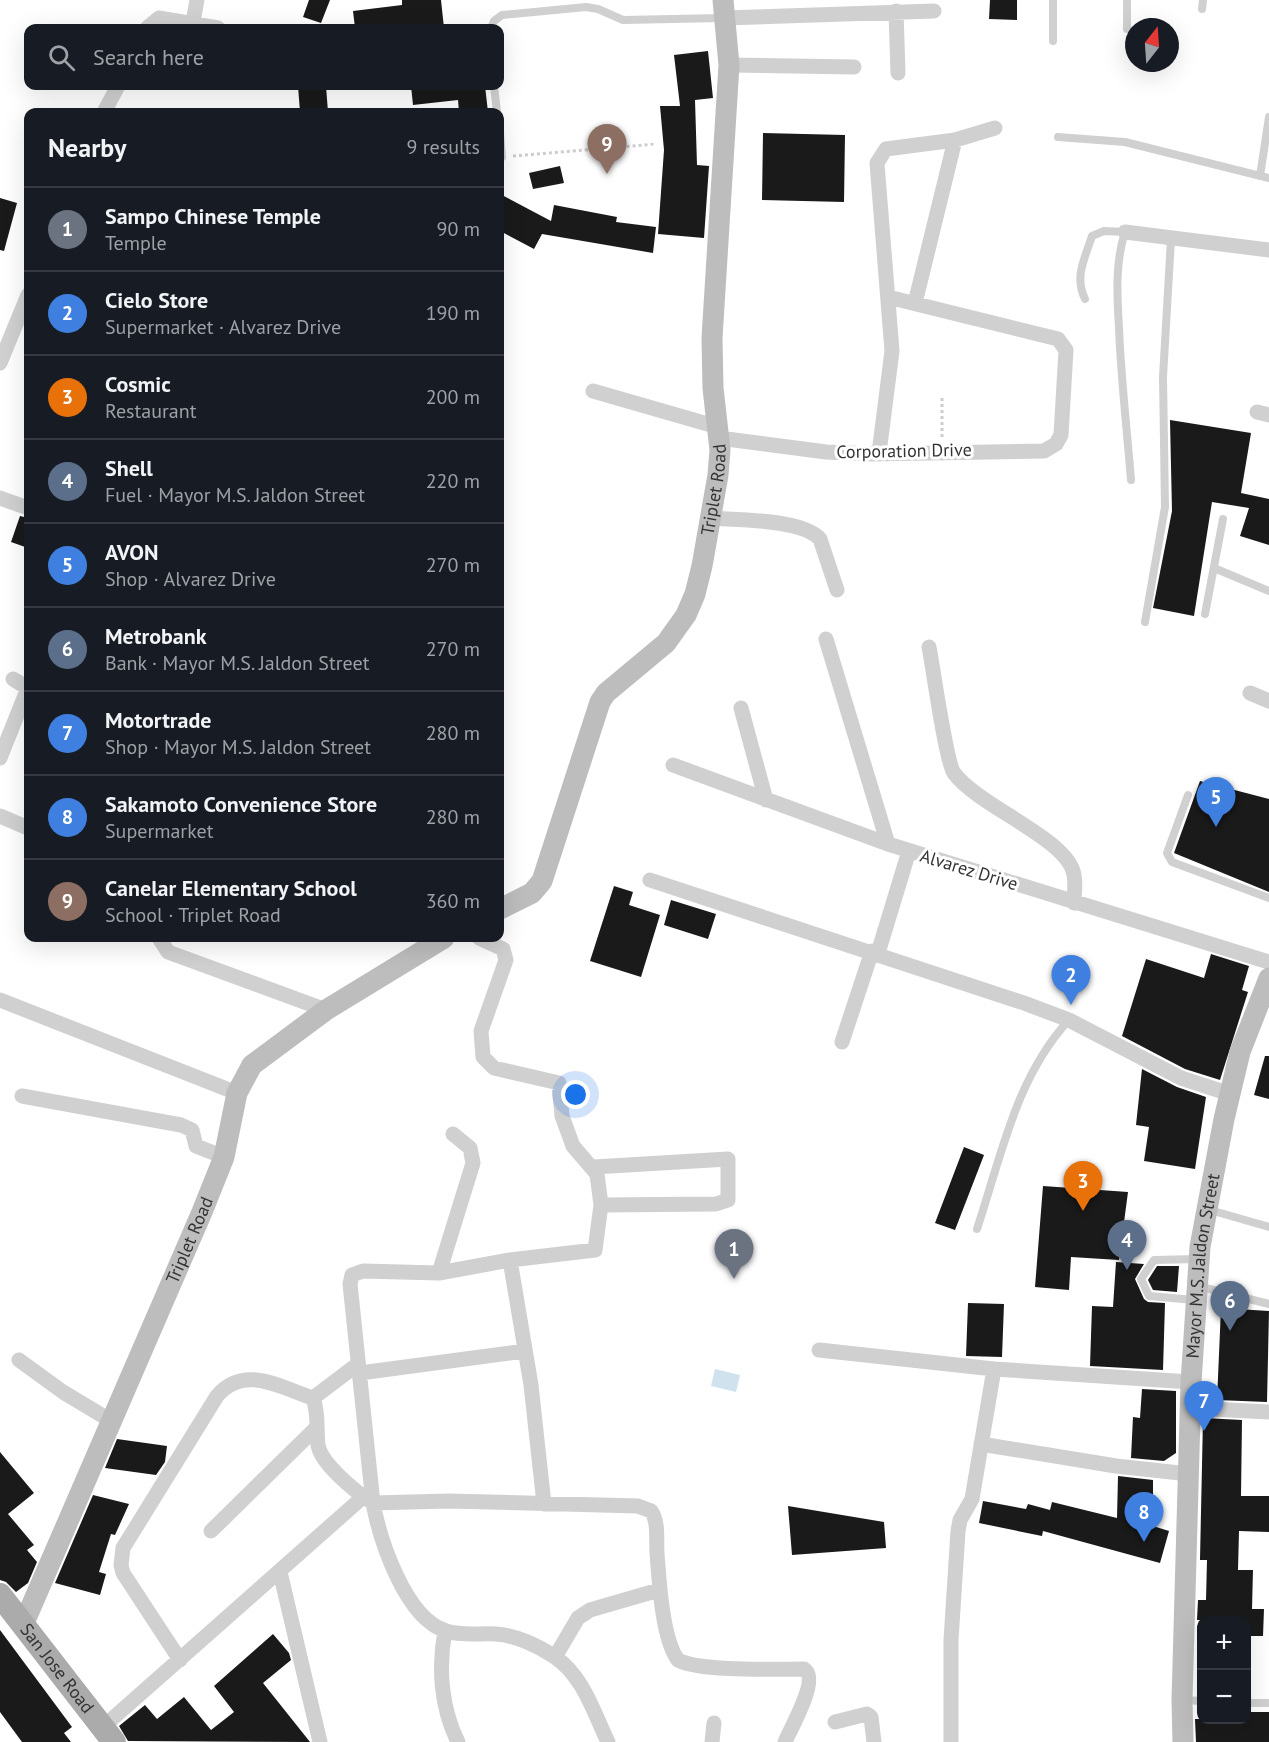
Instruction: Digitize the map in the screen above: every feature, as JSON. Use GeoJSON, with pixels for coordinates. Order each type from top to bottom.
{"type":"FeatureCollection","features":[{"type":"Feature","properties":{"kind":"main road","name":"San Jose Road"},"geometry":{"type":"LineString","coordinates":[[10,1610],[109,1735]]}},
{"type":"Feature","properties":{"kind":"street"},"geometry":{"type":"LineString","coordinates":[[193,22],[197,0]]}},
{"type":"Feature","properties":{"kind":"street"},"geometry":{"type":"LineString","coordinates":[[723,9],[933,11]]}},
{"type":"Feature","properties":{"kind":"street","name":"Triplet Road"},"geometry":{"type":"LineString","coordinates":[[504,907],[532,893],[543,880],[560,832],[595,713],[606,693],[666,643],[679,628],[695,594],[718,475],[718,432],[712,338],[729,65],[723,9]]}},
{"type":"Feature","properties":{"kind":"street"},"geometry":{"type":"LineString","coordinates":[[896,11],[898,73]]}},
{"type":"Feature","properties":{"kind":"street"},"geometry":{"type":"LineString","coordinates":[[152,24],[159,18],[201,24]]}},
{"type":"Feature","properties":{"kind":"street"},"geometry":{"type":"LineString","coordinates":[[729,65],[854,67]]}},
{"type":"Feature","properties":{"kind":"street"},"geometry":{"type":"LineString","coordinates":[[110,108],[117,90]]}},
{"type":"Feature","properties":{"kind":"street"},"geometry":{"type":"LineString","coordinates":[[879,453],[892,351],[878,176],[880,156],[886,149],[955,140],[995,128]]}},
{"type":"Feature","properties":{"kind":"street"},"geometry":{"type":"LineString","coordinates":[[888,297],[915,303],[955,140]]}},
{"type":"Feature","properties":{"kind":"street"},"geometry":{"type":"LineString","coordinates":[[1125,232],[1269,250]]}},
{"type":"Feature","properties":{"kind":"street","name":"Corporation Drive"},"geometry":{"type":"LineString","coordinates":[[593,392],[718,432],[826,452],[1044,451],[1056,444],[1061,435],[1066,350],[1058,339],[1050,335],[915,303]]}},
{"type":"Feature","properties":{"kind":"street"},"geometry":{"type":"LineString","coordinates":[[0,363],[24,305]]}},
{"type":"Feature","properties":{"kind":"street"},"geometry":{"type":"LineString","coordinates":[[0,498],[24,507]]}},
{"type":"Feature","properties":{"kind":"street"},"geometry":{"type":"LineString","coordinates":[[711,518],[781,525],[815,533],[820,539],[837,590]]}},
{"type":"Feature","properties":{"kind":"street"},"geometry":{"type":"LineString","coordinates":[[826,639],[888,844]]}},
{"type":"Feature","properties":{"kind":"street"},"geometry":{"type":"LineString","coordinates":[[929,647],[952,771],[972,793],[1052,843],[1067,859],[1075,873],[1074,903]]}},
{"type":"Feature","properties":{"kind":"street"},"geometry":{"type":"LineString","coordinates":[[13,680],[24,686]]}},
{"type":"Feature","properties":{"kind":"street"},"geometry":{"type":"LineString","coordinates":[[1250,693],[1269,701]]}},
{"type":"Feature","properties":{"kind":"street"},"geometry":{"type":"LineString","coordinates":[[0,758],[24,698]]}},
{"type":"Feature","properties":{"kind":"street"},"geometry":{"type":"LineString","coordinates":[[741,708],[766,800]]}},
{"type":"Feature","properties":{"kind":"street","name":"Alvarez Drive"},"geometry":{"type":"LineString","coordinates":[[673,765],[909,851],[1269,962]]}},
{"type":"Feature","properties":{"kind":"street"},"geometry":{"type":"LineString","coordinates":[[0,816],[24,826]]}},
{"type":"Feature","properties":{"kind":"street"},"geometry":{"type":"LineString","coordinates":[[842,1042],[909,851]]}},
{"type":"Feature","properties":{"kind":"street"},"geometry":{"type":"LineString","coordinates":[[650,880],[875,952],[1069,1020],[1182,1078],[1230,1094]]}},
{"type":"Feature","properties":{"kind":"street"},"geometry":{"type":"LineString","coordinates":[[162,942],[168,952],[326,1010]]}},
{"type":"Feature","properties":{"kind":"street","name":"Triplet Road"},"geometry":{"type":"LineString","coordinates":[[10,1610],[113,1422],[224,1157],[237,1093],[252,1065],[326,1010],[437,942]]}},
{"type":"Feature","properties":{"kind":"street"},"geometry":{"type":"LineString","coordinates":[[488,942],[503,949],[506,960],[481,1031],[486,1063],[494,1068],[559,1083],[562,1116],[573,1146],[578,1154],[594,1167],[601,1205],[595,1250],[510,1260],[439,1272],[363,1271],[352,1275],[350,1284],[359,1368],[368,1500],[383,1544],[408,1594],[428,1620],[445,1631],[509,1636],[555,1657],[579,1682],[608,1742]]}},
{"type":"Feature","properties":{"kind":"street","name":"Mayor M.S. Jaldon Street"},"geometry":{"type":"LineString","coordinates":[[1183,1742],[1192,1701],[1189,1474],[1191,1382],[1199,1260],[1206,1209],[1240,1052],[1269,978]]}},
{"type":"Feature","properties":{"kind":"street"},"geometry":{"type":"LineString","coordinates":[[0,999],[237,1093]]}},
{"type":"Feature","properties":{"kind":"street"},"geometry":{"type":"LineString","coordinates":[[22,1096],[181,1125],[192,1130],[196,1146],[224,1157]]}},
{"type":"Feature","properties":{"kind":"street"},"geometry":{"type":"LineString","coordinates":[[439,1272],[473,1163],[470,1148],[453,1134]]}},
{"type":"Feature","properties":{"kind":"street"},"geometry":{"type":"LineString","coordinates":[[594,1167],[728,1158],[728,1200],[716,1204],[601,1205]]}},
{"type":"Feature","properties":{"kind":"street"},"geometry":{"type":"LineString","coordinates":[[510,1260],[525,1351],[544,1504]]}},
{"type":"Feature","properties":{"kind":"street"},"geometry":{"type":"LineString","coordinates":[[819,1350],[994,1369],[1191,1382]]}},
{"type":"Feature","properties":{"kind":"street"},"geometry":{"type":"LineString","coordinates":[[180,1660],[123,1573],[121,1565],[123,1548],[225,1387],[233,1381],[250,1379],[313,1398],[359,1368],[525,1351]]}},
{"type":"Feature","properties":{"kind":"street"},"geometry":{"type":"LineString","coordinates":[[19,1360],[63,1392],[113,1422]]}},
{"type":"Feature","properties":{"kind":"street"},"geometry":{"type":"LineString","coordinates":[[951,1742],[951,1640],[958,1531],[960,1520],[972,1499],[994,1369]]}},
{"type":"Feature","properties":{"kind":"street"},"geometry":{"type":"LineString","coordinates":[[313,1398],[318,1443],[323,1457],[368,1500]]}},
{"type":"Feature","properties":{"kind":"street"},"geometry":{"type":"LineString","coordinates":[[1191,1408],[1269,1412]]}},
{"type":"Feature","properties":{"kind":"street"},"geometry":{"type":"LineString","coordinates":[[211,1531],[317,1427]]}},
{"type":"Feature","properties":{"kind":"street"},"geometry":{"type":"LineString","coordinates":[[981,1444],[1116,1466],[1189,1474]]}},
{"type":"Feature","properties":{"kind":"street"},"geometry":{"type":"LineString","coordinates":[[109,1735],[180,1660],[280,1572],[368,1500],[638,1506],[651,1511],[656,1524],[659,1590],[671,1647],[678,1660],[763,1670],[804,1668],[808,1671],[810,1676],[807,1694],[785,1742]]}},
{"type":"Feature","properties":{"kind":"street"},"geometry":{"type":"LineString","coordinates":[[280,1572],[320,1742]]}},
{"type":"Feature","properties":{"kind":"street"},"geometry":{"type":"LineString","coordinates":[[555,1657],[578,1618],[590,1610],[659,1590]]}},
{"type":"Feature","properties":{"kind":"street"},"geometry":{"type":"LineString","coordinates":[[445,1631],[439,1664],[448,1712],[458,1742]]}},
{"type":"Feature","properties":{"kind":"street"},"geometry":{"type":"LineString","coordinates":[[835,1722],[867,1714],[871,1717],[874,1742]]}},
{"type":"Feature","properties":{"kind":"street"},"geometry":{"type":"LineString","coordinates":[[712,1742],[714,1723]]}},
{"type":"Feature","properties":{"kind":"lane"},"geometry":{"type":"LineString","coordinates":[[1053,0],[1053,41]]}},
{"type":"Feature","properties":{"kind":"lane"},"geometry":{"type":"LineString","coordinates":[[1126,0],[1127,18]]}},
{"type":"Feature","properties":{"kind":"lane"},"geometry":{"type":"LineString","coordinates":[[493,24],[502,15],[586,8],[598,9],[623,20],[723,9]]}},
{"type":"Feature","properties":{"kind":"lane"},"geometry":{"type":"LineString","coordinates":[[494,90],[497,108]]}},
{"type":"Feature","properties":{"kind":"lane"},"geometry":{"type":"LineString","coordinates":[[1260,176],[1269,117]]}},
{"type":"Feature","properties":{"kind":"lane"},"geometry":{"type":"LineString","coordinates":[[1058,137],[1125,142],[1269,177]]}},
{"type":"Feature","properties":{"kind":"lane"},"geometry":{"type":"LineString","coordinates":[[1085,299],[1079,288],[1080,272],[1092,236],[1104,231],[1125,232],[1119,251],[1117,289],[1123,405],[1131,480]]}},
{"type":"Feature","properties":{"kind":"lane"},"geometry":{"type":"LineString","coordinates":[[1145,622],[1164,507],[1163,377],[1171,239]]}},
{"type":"Feature","properties":{"kind":"lane"},"geometry":{"type":"LineString","coordinates":[[1205,614],[1223,519]]}},
{"type":"Feature","properties":{"kind":"lane"},"geometry":{"type":"LineString","coordinates":[[1214,568],[1269,591]]}},
{"type":"Feature","properties":{"kind":"lane"},"geometry":{"type":"LineString","coordinates":[[1188,795],[1167,853],[1172,862],[1269,898]]}},
{"type":"Feature","properties":{"kind":"lane"},"geometry":{"type":"LineString","coordinates":[[977,1229],[1024,1088],[1041,1054],[1069,1020]]}},
{"type":"Feature","properties":{"kind":"lane"},"geometry":{"type":"LineString","coordinates":[[1206,1209],[1269,1227]]}},
{"type":"Feature","properties":{"kind":"lane"},"geometry":{"type":"LineString","coordinates":[[1199,1260],[1154,1260],[1141,1280],[1149,1296],[1196,1293],[1269,1304]]}},
{"type":"Feature","properties":{"kind":"lane"},"geometry":{"type":"LineString","coordinates":[[1251,1703],[1269,1703]]}},
{"type":"Feature","properties":{"kind":"path"},"geometry":{"type":"LineString","coordinates":[[504,157],[655,144]]}},
{"type":"Feature","properties":{"kind":"path"},"geometry":{"type":"LineString","coordinates":[[942,396],[942,453]]}},
{"type":"Feature","properties":{"kind":"water"},"geometry":{"type":"Polygon","coordinates":[[[715,1369],[740,1375],[736,1392],[711,1386],[715,1369]]]}},
{"type":"Feature","properties":{"kind":"building"},"geometry":{"type":"Polygon","coordinates":[[[309,0],[330,0],[321,23],[303,17],[309,0]]]}},
{"type":"Feature","properties":{"kind":"building"},"geometry":{"type":"Polygon","coordinates":[[[402,0],[441,0],[444,24],[355,24],[353,11],[402,5],[402,0]]]}},
{"type":"Feature","properties":{"kind":"building"},"geometry":{"type":"Polygon","coordinates":[[[990,0],[1017,0],[1017,20],[989,19],[990,0]]]}},
{"type":"Feature","properties":{"kind":"building"},"geometry":{"type":"Polygon","coordinates":[[[708,51],[713,98],[695,100],[697,165],[709,166],[704,238],[658,234],[664,150],[660,106],[680,106],[674,55],[708,51]]]}},
{"type":"Feature","properties":{"kind":"building"},"geometry":{"type":"Polygon","coordinates":[[[298,90],[326,90],[328,108],[300,108],[298,90]]]}},
{"type":"Feature","properties":{"kind":"building"},"geometry":{"type":"Polygon","coordinates":[[[411,90],[485,90],[488,108],[459,108],[458,100],[413,105],[411,90]]]}},
{"type":"Feature","properties":{"kind":"building"},"geometry":{"type":"Polygon","coordinates":[[[763,133],[845,135],[844,202],[762,200],[763,133]]]}},
{"type":"Feature","properties":{"kind":"building"},"geometry":{"type":"Polygon","coordinates":[[[560,166],[564,183],[533,189],[529,173],[560,166]]]}},
{"type":"Feature","properties":{"kind":"building"},"geometry":{"type":"Polygon","coordinates":[[[504,196],[551,221],[554,205],[617,217],[616,222],[656,227],[653,253],[542,234],[534,249],[504,233],[504,196]]]}},
{"type":"Feature","properties":{"kind":"building"},"geometry":{"type":"Polygon","coordinates":[[[0,198],[17,203],[4,251],[0,250],[0,198]]]}},
{"type":"Feature","properties":{"kind":"building"},"geometry":{"type":"Polygon","coordinates":[[[1170,420],[1251,433],[1241,493],[1269,499],[1269,545],[1240,536],[1249,508],[1212,502],[1194,616],[1153,608],[1172,511],[1170,420]]]}},
{"type":"Feature","properties":{"kind":"building"},"geometry":{"type":"Polygon","coordinates":[[[20,516],[24,517],[24,547],[11,542],[20,516]]]}},
{"type":"Feature","properties":{"kind":"building"},"geometry":{"type":"Polygon","coordinates":[[[1200,781],[1269,799],[1269,892],[1174,853],[1200,781]]]}},
{"type":"Feature","properties":{"kind":"building"},"geometry":{"type":"Polygon","coordinates":[[[614,886],[633,892],[629,905],[660,915],[641,977],[590,961],[614,886]]]}},
{"type":"Feature","properties":{"kind":"building"},"geometry":{"type":"Polygon","coordinates":[[[671,900],[716,914],[708,939],[664,925],[671,900]]]}},
{"type":"Feature","properties":{"kind":"building"},"geometry":{"type":"Polygon","coordinates":[[[1211,954],[1249,966],[1242,990],[1248,992],[1220,1080],[1185,1069],[1122,1036],[1146,959],[1204,978],[1211,954]]]}},
{"type":"Feature","properties":{"kind":"building"},"geometry":{"type":"Polygon","coordinates":[[[1265,1056],[1269,1056],[1269,1099],[1254,1095],[1265,1056]]]}},
{"type":"Feature","properties":{"kind":"building"},"geometry":{"type":"Polygon","coordinates":[[[1142,1069],[1177,1087],[1206,1097],[1195,1169],[1144,1161],[1149,1127],[1136,1125],[1142,1069]]]}},
{"type":"Feature","properties":{"kind":"building"},"geometry":{"type":"Polygon","coordinates":[[[964,1147],[984,1155],[955,1230],[935,1223],[964,1147]]]}},
{"type":"Feature","properties":{"kind":"building"},"geometry":{"type":"Polygon","coordinates":[[[1043,1186],[1128,1192],[1119,1260],[1071,1257],[1069,1290],[1035,1287],[1043,1186]]]}},
{"type":"Feature","properties":{"kind":"building"},"geometry":{"type":"Polygon","coordinates":[[[1116,1262],[1144,1264],[1135,1279],[1144,1299],[1148,1302],[1165,1303],[1163,1370],[1090,1366],[1092,1306],[1113,1307],[1116,1262]]]}},
{"type":"Feature","properties":{"kind":"building"},"geometry":{"type":"Polygon","coordinates":[[[1157,1266],[1179,1266],[1177,1292],[1153,1290],[1148,1280],[1157,1266]]]}},
{"type":"Feature","properties":{"kind":"building"},"geometry":{"type":"Polygon","coordinates":[[[968,1303],[1004,1304],[1002,1357],[966,1356],[968,1303]]]}},
{"type":"Feature","properties":{"kind":"building"},"geometry":{"type":"Polygon","coordinates":[[[1221,1308],[1269,1311],[1267,1402],[1217,1400],[1221,1308]]]}},
{"type":"Feature","properties":{"kind":"building"},"geometry":{"type":"Polygon","coordinates":[[[1142,1389],[1176,1391],[1176,1453],[1164,1461],[1131,1458],[1133,1417],[1140,1418],[1142,1389]]]}},
{"type":"Feature","properties":{"kind":"building"},"geometry":{"type":"Polygon","coordinates":[[[1203,1418],[1242,1420],[1241,1496],[1269,1496],[1269,1532],[1239,1531],[1238,1570],[1253,1570],[1252,1609],[1264,1609],[1263,1636],[1251,1636],[1251,1616],[1197,1616],[1198,1600],[1206,1600],[1207,1560],[1200,1560],[1203,1418]]]}},
{"type":"Feature","properties":{"kind":"building"},"geometry":{"type":"Polygon","coordinates":[[[117,1439],[167,1446],[165,1462],[156,1475],[105,1468],[117,1439]]]}},
{"type":"Feature","properties":{"kind":"building"},"geometry":{"type":"Polygon","coordinates":[[[0,1452],[34,1493],[8,1514],[34,1545],[27,1550],[37,1562],[28,1583],[16,1592],[6,1582],[0,1580],[0,1452]]]}},
{"type":"Feature","properties":{"kind":"building"},"geometry":{"type":"Polygon","coordinates":[[[1118,1476],[1153,1480],[1153,1526],[1169,1531],[1160,1563],[1043,1531],[1042,1536],[979,1523],[983,1501],[1026,1509],[1028,1504],[1050,1510],[1052,1502],[1117,1518],[1118,1476]]]}},
{"type":"Feature","properties":{"kind":"building"},"geometry":{"type":"Polygon","coordinates":[[[93,1495],[129,1504],[115,1535],[111,1534],[99,1572],[106,1574],[100,1595],[55,1583],[93,1495]]]}},
{"type":"Feature","properties":{"kind":"building"},"geometry":{"type":"Polygon","coordinates":[[[788,1506],[884,1522],[886,1548],[792,1555],[788,1506]]]}},
{"type":"Feature","properties":{"kind":"building"},"geometry":{"type":"Polygon","coordinates":[[[0,1630],[72,1727],[64,1733],[71,1742],[22,1742],[0,1712],[0,1630]]]}},
{"type":"Feature","properties":{"kind":"building"},"geometry":{"type":"Polygon","coordinates":[[[273,1634],[289,1653],[291,1660],[263,1683],[310,1742],[128,1741],[119,1726],[145,1705],[157,1719],[184,1697],[211,1730],[234,1712],[214,1686],[273,1634]]]}},
{"type":"Feature","properties":{"kind":"building"},"geometry":{"type":"Polygon","coordinates":[[[1251,1712],[1269,1712],[1269,1742],[1196,1742],[1195,1719],[1197,1719],[1197,1724],[1251,1724],[1251,1712]]]}},
{"type":"Feature","properties":{"kind":"place","name":"Canelar Elementary School"},"geometry":{"type":"Point","coordinates":[607,174]}},
{"type":"Feature","properties":{"kind":"place","name":"AVON"},"geometry":{"type":"Point","coordinates":[1216,827]}},
{"type":"Feature","properties":{"kind":"place","name":"Cielo Store"},"geometry":{"type":"Point","coordinates":[1071,1005]}},
{"type":"Feature","properties":{"kind":"place","name":"Cosmic"},"geometry":{"type":"Point","coordinates":[1083,1211]}},
{"type":"Feature","properties":{"kind":"place","name":"Shell"},"geometry":{"type":"Point","coordinates":[1127,1270]}},
{"type":"Feature","properties":{"kind":"place","name":"Sampo Chinese Temple"},"geometry":{"type":"Point","coordinates":[734,1279]}},
{"type":"Feature","properties":{"kind":"place","name":"Metrobank"},"geometry":{"type":"Point","coordinates":[1230,1331]}},
{"type":"Feature","properties":{"kind":"place","name":"Motortrade"},"geometry":{"type":"Point","coordinates":[1204,1431]}},
{"type":"Feature","properties":{"kind":"place","name":"Sakamoto Convenience Store"},"geometry":{"type":"Point","coordinates":[1144,1542]}}]}
